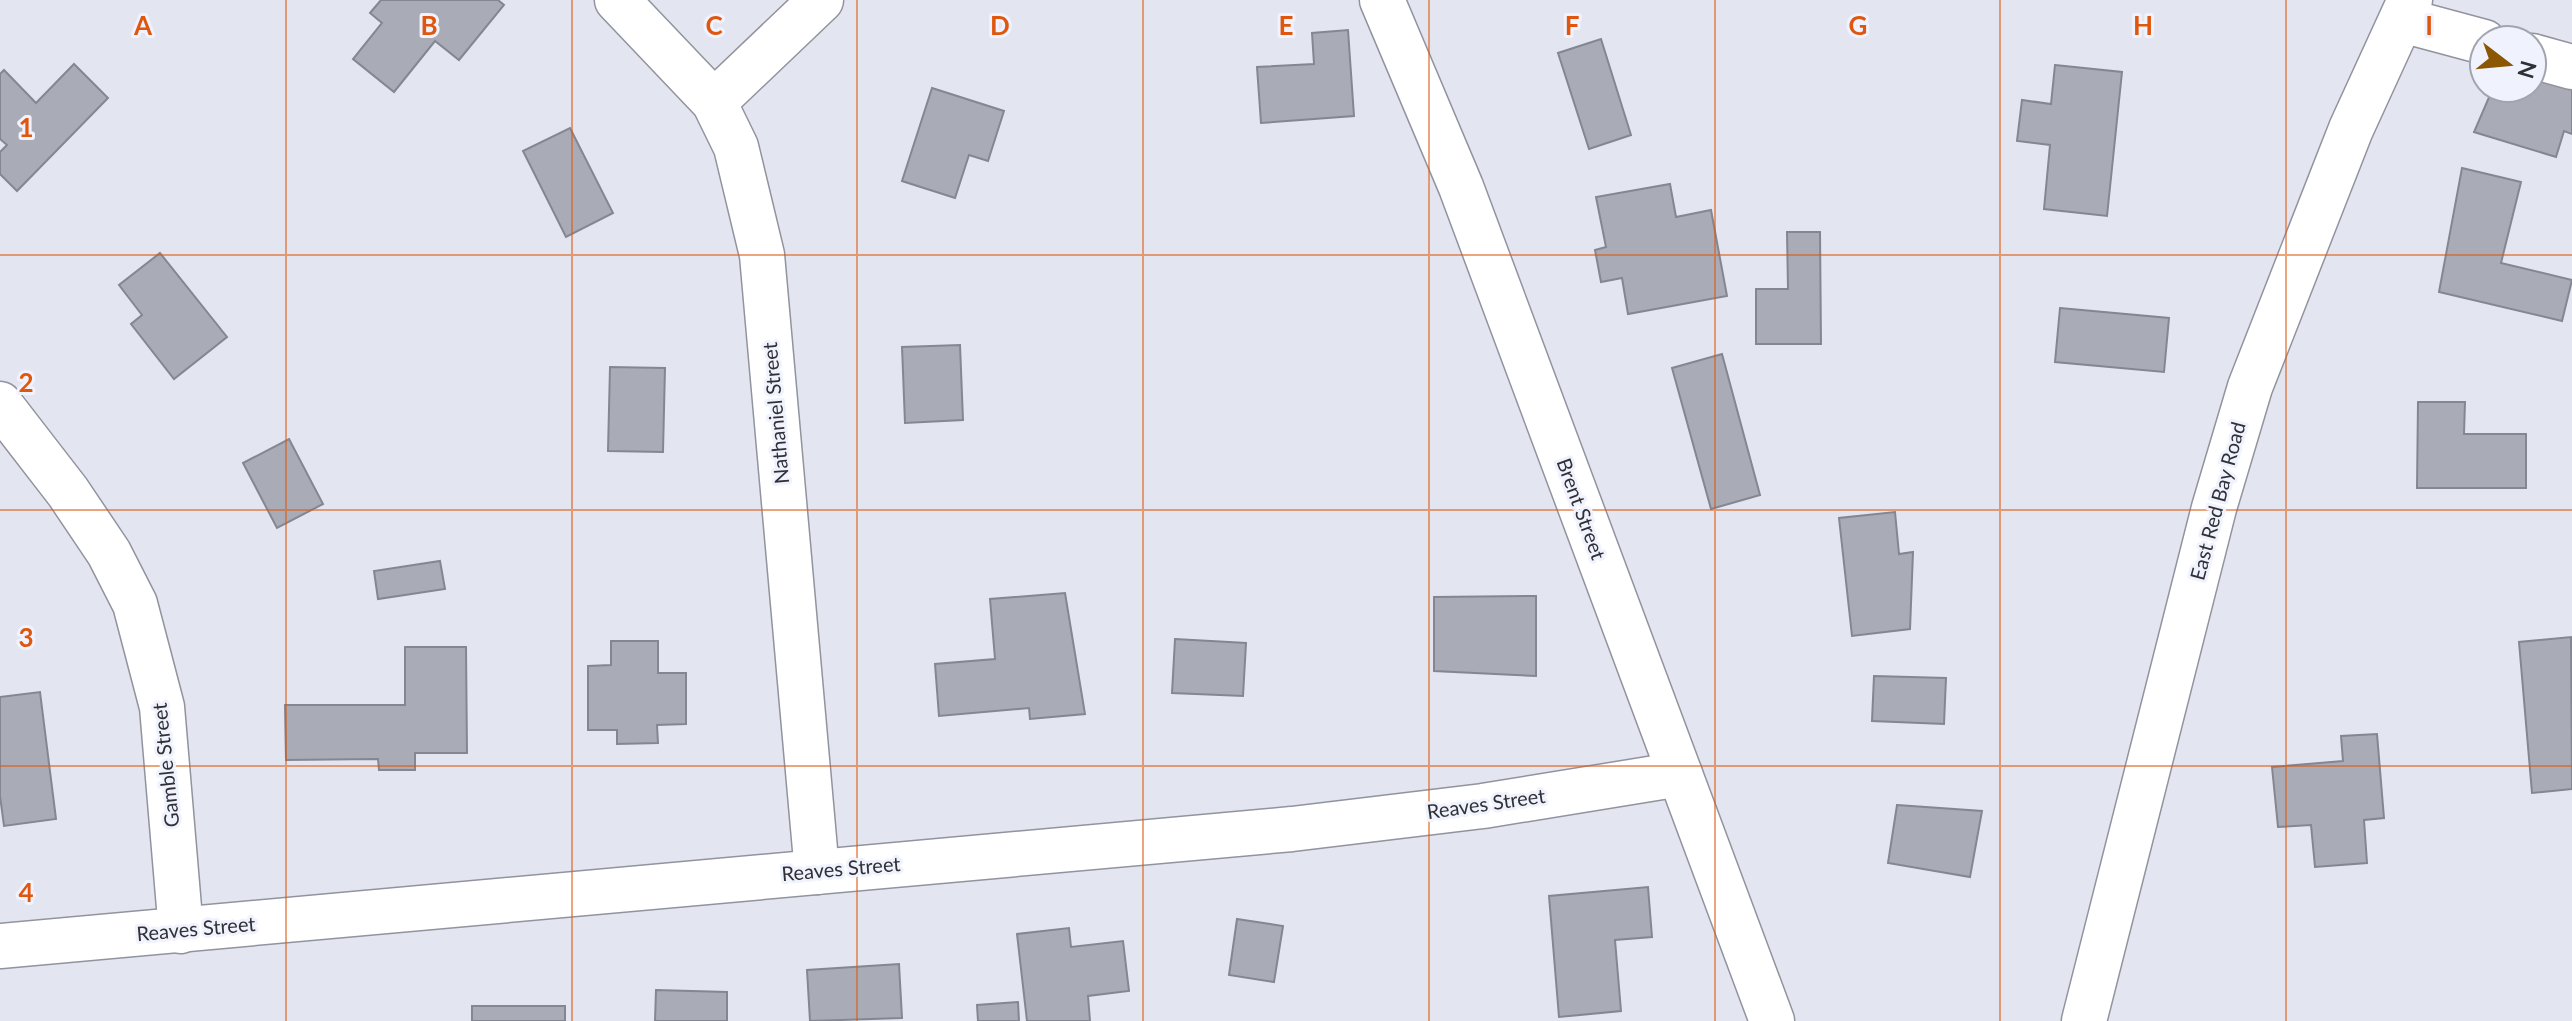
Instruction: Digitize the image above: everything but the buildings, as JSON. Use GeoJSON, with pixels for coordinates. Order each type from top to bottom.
{"type":"FeatureCollection","features":[{"type":"Feature","properties":{"kind":"street","name":"Nathaniel Street"},"geometry":{"type":"LineString","coordinates":[[617,0],[714,102],[739,158],[762,255],[817,872]]}},
{"type":"Feature","properties":{"kind":"street"},"geometry":{"type":"LineString","coordinates":[[714,102],[821,0]]}},
{"type":"Feature","properties":{"kind":"street","name":"Brent Street"},"geometry":{"type":"LineString","coordinates":[[1382,0],[1461,187],[1772,1021]]}},
{"type":"Feature","properties":{"kind":"street"},"geometry":{"type":"LineString","coordinates":[[2406,10],[2468,35]]}},
{"type":"Feature","properties":{"kind":"street","name":"East Red Bay Road"},"geometry":{"type":"LineString","coordinates":[[2084,1021],[2214,508],[2250,387],[2351,129],[2406,10]]}},
{"type":"Feature","properties":{"kind":"street"},"geometry":{"type":"LineString","coordinates":[[2548,60],[2572,67]]}},
{"type":"Feature","properties":{"kind":"street","name":"Gamble Street"},"geometry":{"type":"LineString","coordinates":[[0,404],[68,492],[109,553],[135,604],[162,707],[181,931]]}},
{"type":"Feature","properties":{"kind":"street","name":"Reaves Street"},"geometry":{"type":"LineString","coordinates":[[0,946],[1292,829],[1483,806],[1680,774]]}}]}
